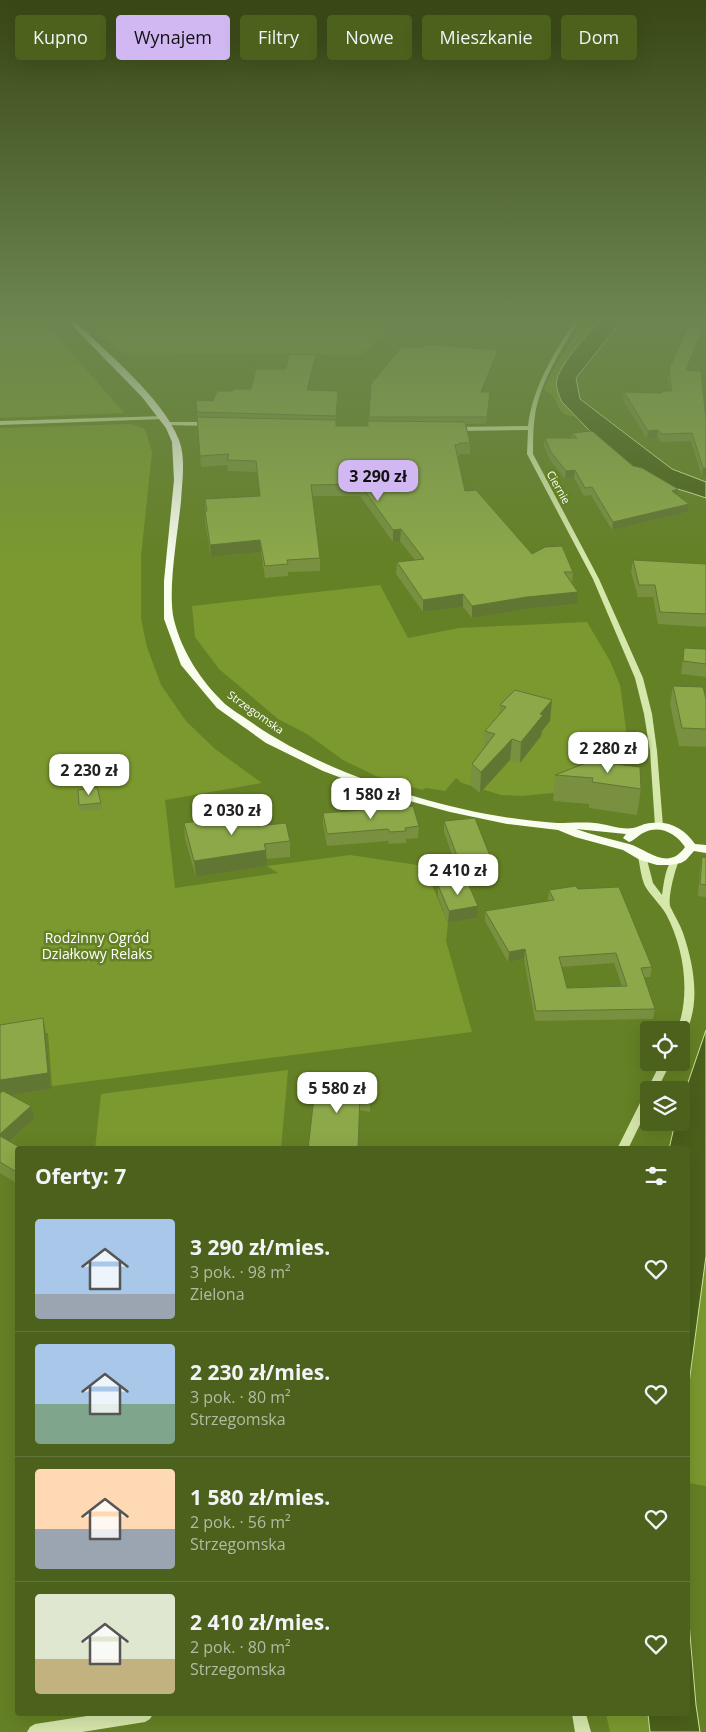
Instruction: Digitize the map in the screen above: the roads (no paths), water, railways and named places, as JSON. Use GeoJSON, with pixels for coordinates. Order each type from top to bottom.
{"type":"FeatureCollection","features":[{"type":"Feature","properties":{"kind":"main road","name":"Strzegomska"},"geometry":{"type":"LineString","coordinates":[[146,400],[165,420],[176,443],[177,465],[168,603],[171,628],[177,648],[194,675],[214,699],[249,726],[280,746],[330,771],[365,784],[449,808],[555,826],[590,826],[634,832]]}},
{"type":"Feature","properties":{"kind":"main road","name":"Strzegomska"},"geometry":{"type":"LineString","coordinates":[[555,826],[586,837],[630,848],[642,856]]}},
{"type":"Feature","properties":{"kind":"main road"},"geometry":{"type":"LineString","coordinates":[[630,848],[628,839],[639,828],[659,826],[680,832],[687,839],[691,847],[688,854],[675,860],[654,861],[642,856]]}},
{"type":"Feature","properties":{"kind":"main road"},"geometry":{"type":"LineString","coordinates":[[691,847],[706,850]]}},
{"type":"Feature","properties":{"kind":"street","name":"Ciernie"},"geometry":{"type":"LineString","coordinates":[[534,400],[529,428],[530,454],[596,579],[633,662],[643,693],[657,776],[659,826]]}},
{"type":"Feature","properties":{"kind":"street"},"geometry":{"type":"LineString","coordinates":[[0,423],[165,420],[212,424]]}},
{"type":"Feature","properties":{"kind":"street"},"geometry":{"type":"LineString","coordinates":[[445,429],[529,428]]}},
{"type":"Feature","properties":{"kind":"street"},"geometry":{"type":"LineString","coordinates":[[642,856],[650,886],[665,904],[681,941],[689,983],[689,994],[683,1021]]}},
{"type":"Feature","properties":{"kind":"street"},"geometry":{"type":"LineString","coordinates":[[665,904],[669,887],[668,879],[675,860]]}},
{"type":"Feature","properties":{"kind":"street"},"geometry":{"type":"LineString","coordinates":[[624,1146],[640,1114]]}},
{"type":"Feature","properties":{"kind":"street"},"geometry":{"type":"LineString","coordinates":[[35,1732],[133,1716]]}},
{"type":"Feature","properties":{"kind":"street"},"geometry":{"type":"LineString","coordinates":[[579,1716],[583,1732]]}},
{"type":"Feature","properties":{"kind":"park label","name":"Rodzinny Ogród Działkowy Relaks"},"geometry":{"type":"Point","coordinates":[97,946]}}]}
